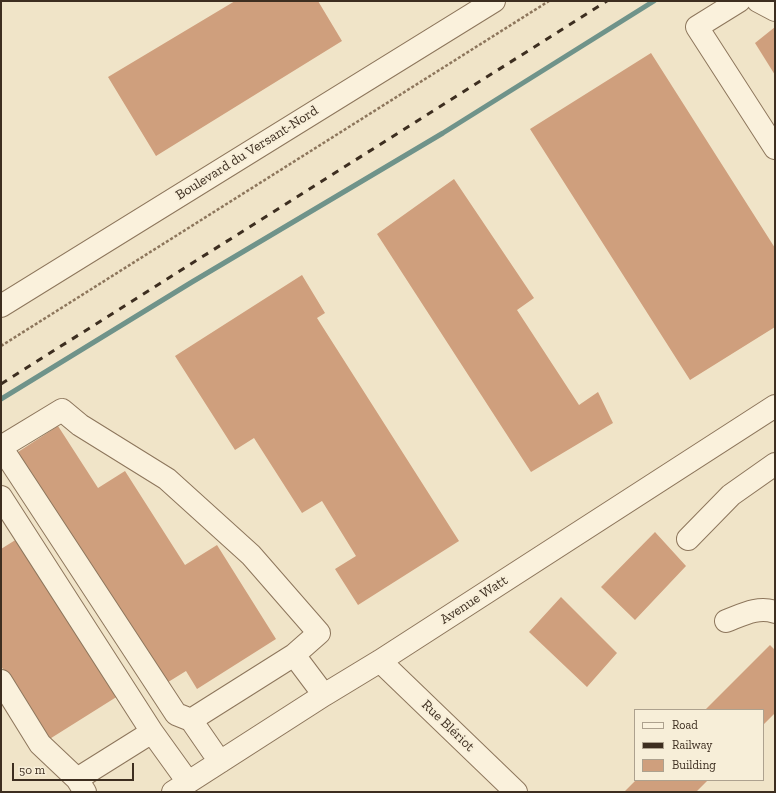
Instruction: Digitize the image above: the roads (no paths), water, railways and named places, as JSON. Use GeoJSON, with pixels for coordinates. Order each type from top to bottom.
{"type":"FeatureCollection","features":[{"type":"Feature","properties":{"kind":"street","name":"Boulevard du Versant-Nord"},"geometry":{"type":"LineString","coordinates":[[1,306],[494,1]]}},
{"type":"Feature","properties":{"kind":"street"},"geometry":{"type":"LineString","coordinates":[[739,1],[697,27],[775,148]]}},
{"type":"Feature","properties":{"kind":"street"},"geometry":{"type":"LineString","coordinates":[[758,1],[775,10]]}},
{"type":"Feature","properties":{"kind":"street","name":"Avenue Watt"},"geometry":{"type":"LineString","coordinates":[[180,787],[380,661],[775,406]]}},
{"type":"Feature","properties":{"kind":"street"},"geometry":{"type":"LineString","coordinates":[[191,720],[294,655],[319,633],[251,555],[168,479],[80,425],[62,410],[1,447],[176,714],[191,720],[220,762]]}},
{"type":"Feature","properties":{"kind":"street"},"geometry":{"type":"LineString","coordinates":[[688,539],[731,495],[775,464]]}},
{"type":"Feature","properties":{"kind":"street"},"geometry":{"type":"LineString","coordinates":[[1,497],[152,732],[180,787]]}},
{"type":"Feature","properties":{"kind":"street"},"geometry":{"type":"LineString","coordinates":[[726,621],[751,611],[775,612]]}},
{"type":"Feature","properties":{"kind":"street"},"geometry":{"type":"LineString","coordinates":[[294,655],[324,695]]}},
{"type":"Feature","properties":{"kind":"street","name":"Rue Blériot"},"geometry":{"type":"LineString","coordinates":[[380,661],[516,792]]}},
{"type":"Feature","properties":{"kind":"street"},"geometry":{"type":"LineString","coordinates":[[1,681],[40,744],[81,785],[152,732]]}},
{"type":"Feature","properties":{"kind":"waterway"},"geometry":{"type":"LineString","coordinates":[[1,399],[192,282],[443,133],[654,1]]}},
{"type":"Feature","properties":{"kind":"railway"},"geometry":{"type":"LineString","coordinates":[[1,384],[607,1]]}}]}
